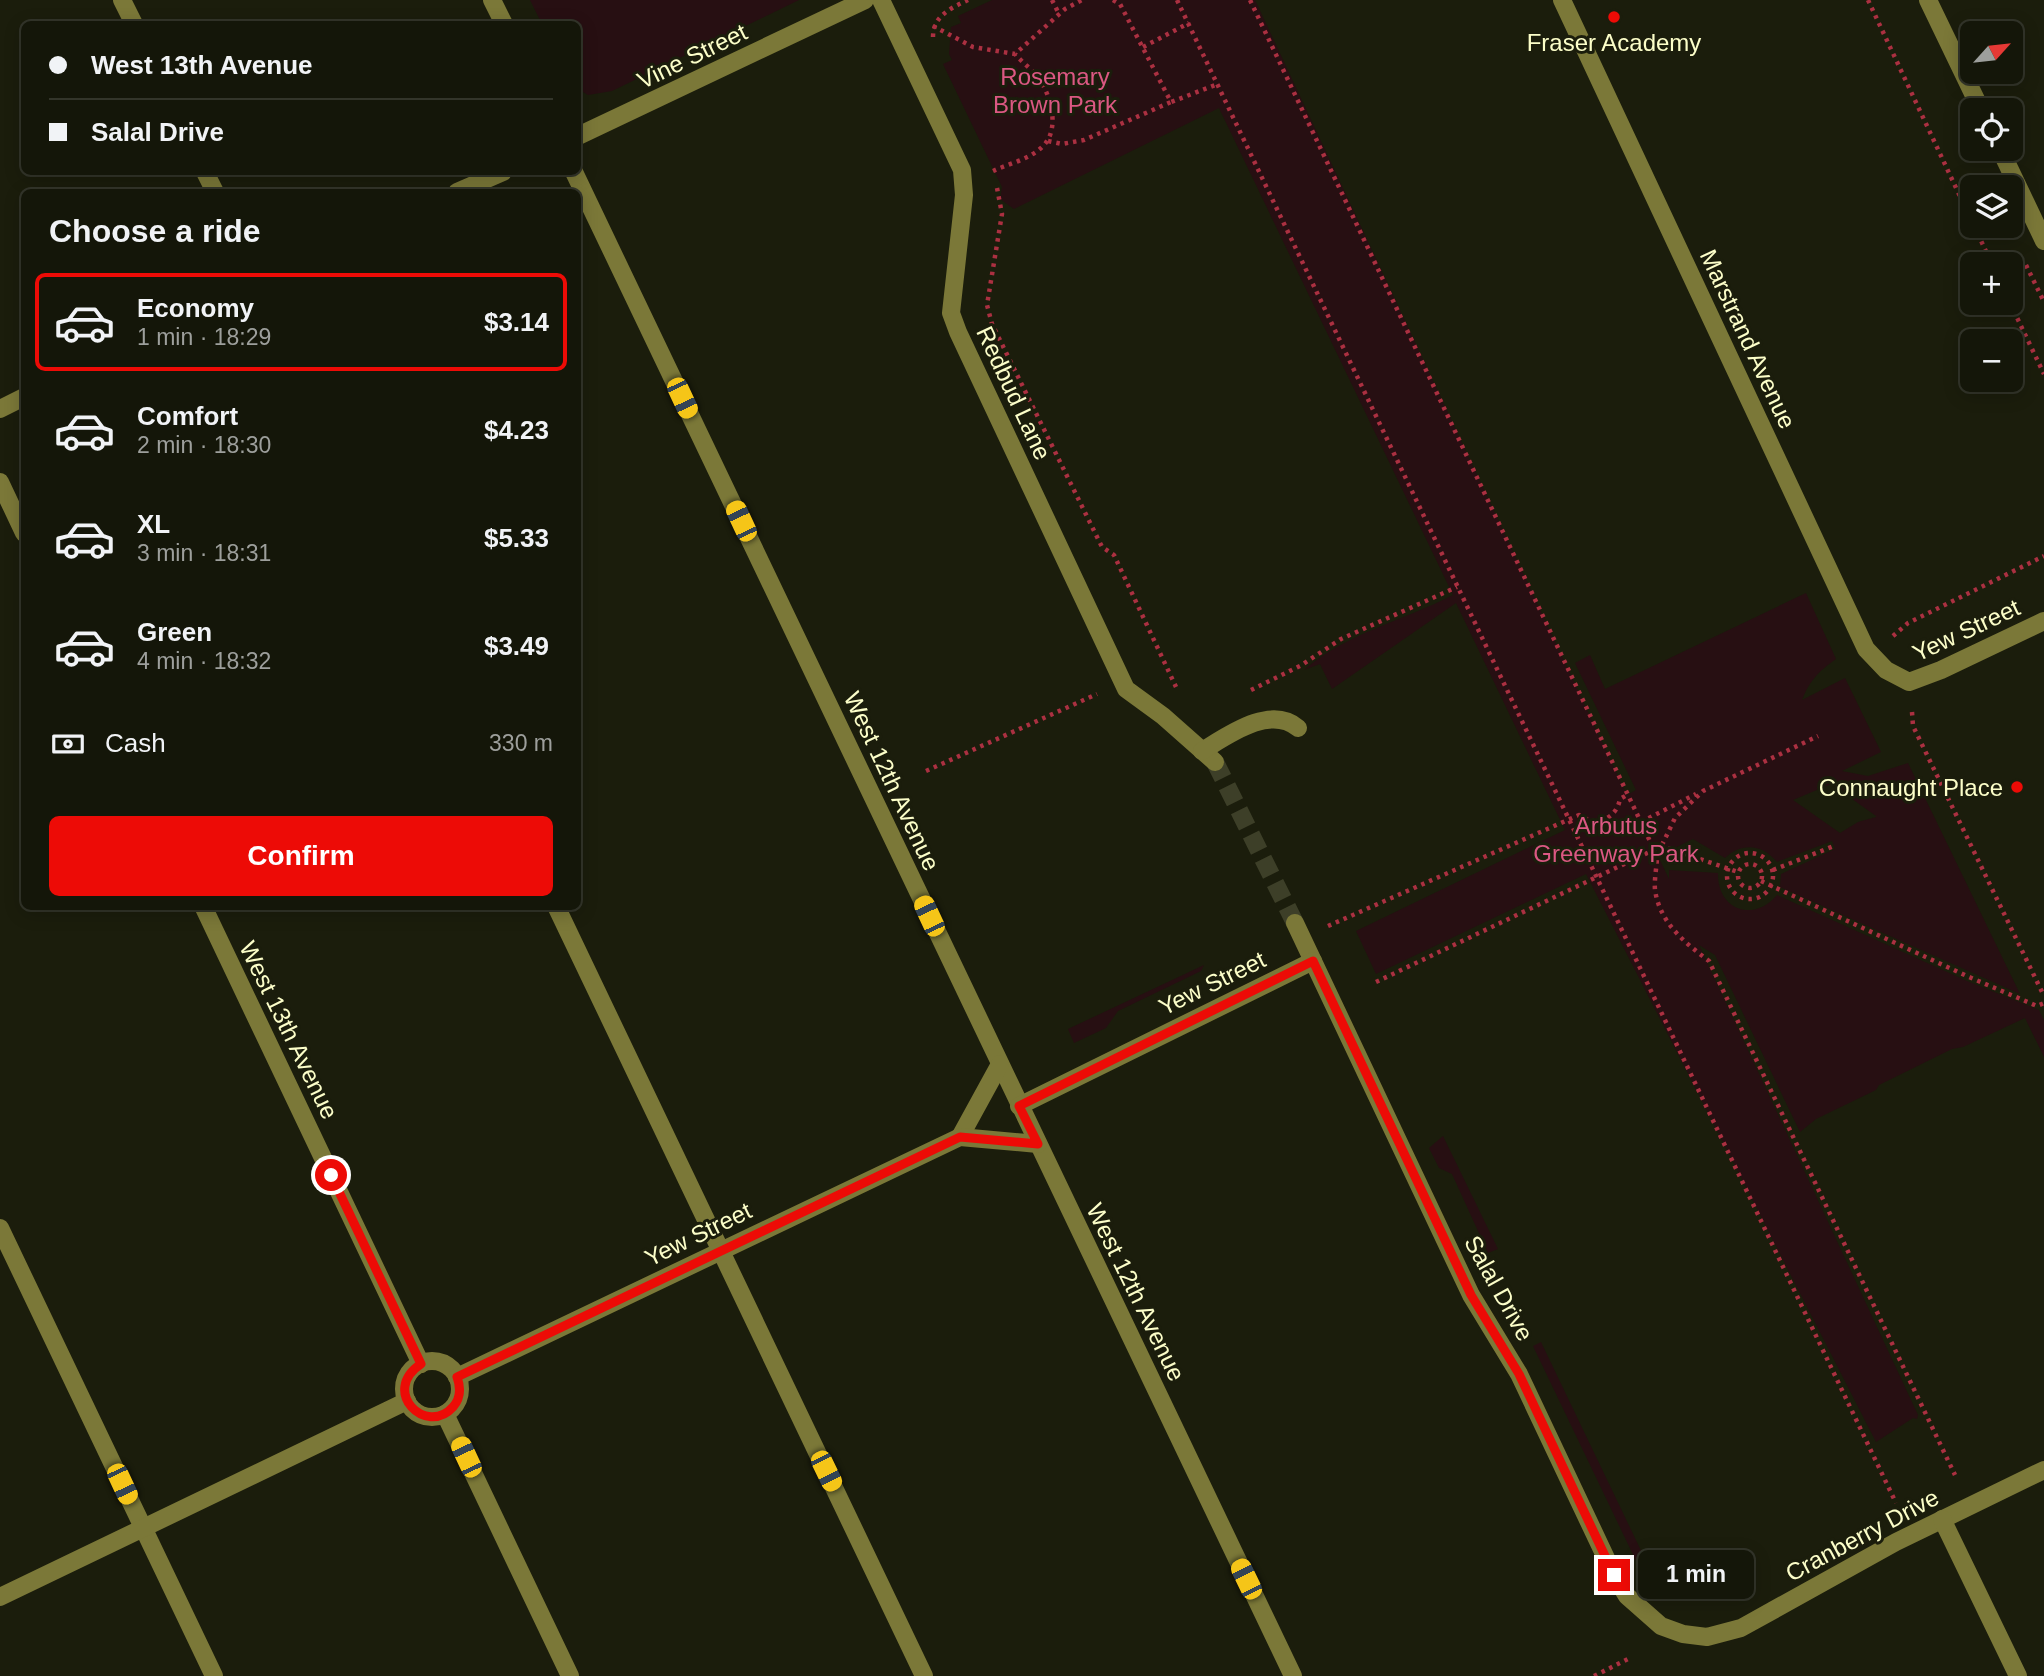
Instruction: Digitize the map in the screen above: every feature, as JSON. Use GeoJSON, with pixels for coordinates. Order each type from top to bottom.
{"type":"FeatureCollection","features":[{"type":"Feature","properties":{"kind":"street"},"geometry":{"type":"LineString","coordinates":[[122,0],[132,21]]}},
{"type":"Feature","properties":{"kind":"street"},"geometry":{"type":"LineString","coordinates":[[492,0],[502,21]]}},
{"type":"Feature","properties":{"kind":"street","name":"Vine Street"},"geometry":{"type":"LineString","coordinates":[[581,135],[864,0]]}},
{"type":"Feature","properties":{"kind":"street","name":"Redbud Lane"},"geometry":{"type":"LineString","coordinates":[[881,0],[962,170],[964,195],[951,313],[1126,689],[1163,716],[1208,757],[1231,734],[1264,720],[1291,722],[1298,728]]}},
{"type":"Feature","properties":{"kind":"street","name":"Marstrand Avenue"},"geometry":{"type":"LineString","coordinates":[[1562,0],[1866,649],[1886,670],[1909,682]]}},
{"type":"Feature","properties":{"kind":"street"},"geometry":{"type":"LineString","coordinates":[[1928,0],[1975,98]]}},
{"type":"Feature","properties":{"kind":"street"},"geometry":{"type":"LineString","coordinates":[[2006,161],[2044,241]]}},
{"type":"Feature","properties":{"kind":"street"},"geometry":{"type":"LineString","coordinates":[[464,189],[496,175]]}},
{"type":"Feature","properties":{"kind":"street","name":"West 12th Avenue"},"geometry":{"type":"LineString","coordinates":[[575,175],[1293,1676]]}},
{"type":"Feature","properties":{"kind":"street"},"geometry":{"type":"LineString","coordinates":[[0,409],[21,398]]}},
{"type":"Feature","properties":{"kind":"street"},"geometry":{"type":"LineString","coordinates":[[0,482],[21,527]]}},
{"type":"Feature","properties":{"kind":"street","name":"Yew Street"},"geometry":{"type":"LineString","coordinates":[[1909,682],[1941,670],[2044,621]]}},
{"type":"Feature","properties":{"kind":"street","name":"West 13th Avenue"},"geometry":{"type":"LineString","coordinates":[[205,910],[421,1364]]}},
{"type":"Feature","properties":{"kind":"street"},"geometry":{"type":"LineString","coordinates":[[558,910],[924,1676]]}},
{"type":"Feature","properties":{"kind":"street"},"geometry":{"type":"LineString","coordinates":[[1298,931],[1313,961]]}},
{"type":"Feature","properties":{"kind":"street","name":"Yew Street"},"geometry":{"type":"LineString","coordinates":[[1019,1106],[1313,961]]}},
{"type":"Feature","properties":{"kind":"street","name":"Salal Drive"},"geometry":{"type":"LineString","coordinates":[[1313,961],[1471,1295],[1519,1374],[1614,1575],[1627,1595],[1661,1626]]}},
{"type":"Feature","properties":{"kind":"street"},"geometry":{"type":"LineString","coordinates":[[1000,1064],[960,1137],[1038,1144]]}},
{"type":"Feature","properties":{"kind":"street","name":"Yew Street"},"geometry":{"type":"LineString","coordinates":[[457,1377],[960,1137]]}},
{"type":"Feature","properties":{"kind":"street"},"geometry":{"type":"LineString","coordinates":[[0,1228],[214,1676]]}},
{"type":"Feature","properties":{"kind":"street"},"geometry":{"type":"LineString","coordinates":[[438,1362],[452,1370],[457,1377],[460,1385],[457,1402],[445,1414],[436,1417],[419,1414],[407,1401],[405,1384],[408,1375],[421,1364],[438,1362]]}},
{"type":"Feature","properties":{"kind":"street"},"geometry":{"type":"LineString","coordinates":[[0,1597],[407,1401]]}},
{"type":"Feature","properties":{"kind":"street"},"geometry":{"type":"LineString","coordinates":[[445,1414],[570,1676]]}},
{"type":"Feature","properties":{"kind":"street","name":"Cranberry Drive"},"geometry":{"type":"LineString","coordinates":[[1661,1626],[1683,1634],[1707,1637],[1741,1629],[1896,1542],[2044,1470]]}},
{"type":"Feature","properties":{"kind":"street"},"geometry":{"type":"LineString","coordinates":[[1942,1519],[2018,1676]]}},
{"type":"Feature","properties":{"kind":"path"},"geometry":{"type":"LineString","coordinates":[[933,48],[933,26],[946,11],[968,0]]}},
{"type":"Feature","properties":{"kind":"path"},"geometry":{"type":"LineString","coordinates":[[1052,0],[1059,14]]}},
{"type":"Feature","properties":{"kind":"path"},"geometry":{"type":"LineString","coordinates":[[1015,54],[1059,14],[1082,0]]}},
{"type":"Feature","properties":{"kind":"path"},"geometry":{"type":"LineString","coordinates":[[1114,0],[1120,4],[1171,102]]}},
{"type":"Feature","properties":{"kind":"path"},"geometry":{"type":"LineString","coordinates":[[1178,0],[1896,1503]]}},
{"type":"Feature","properties":{"kind":"path"},"geometry":{"type":"LineString","coordinates":[[1250,0],[1657,856]]}},
{"type":"Feature","properties":{"kind":"path"},"geometry":{"type":"LineString","coordinates":[[1868,0],[1960,196]]}},
{"type":"Feature","properties":{"kind":"path"},"geometry":{"type":"LineString","coordinates":[[1143,47],[1189,23]]}},
{"type":"Feature","properties":{"kind":"path"},"geometry":{"type":"LineString","coordinates":[[933,26],[973,47],[1015,54],[1038,78],[1045,90],[1052,118],[1048,141],[1033,153],[993,171]]}},
{"type":"Feature","properties":{"kind":"path"},"geometry":{"type":"LineString","coordinates":[[1048,141],[1068,144],[1084,140],[1218,84]]}},
{"type":"Feature","properties":{"kind":"path"},"geometry":{"type":"LineString","coordinates":[[987,159],[993,171],[1002,214],[987,305],[992,324],[1102,547],[1114,555],[1181,698]]}},
{"type":"Feature","properties":{"kind":"path"},"geometry":{"type":"LineString","coordinates":[[2016,315],[2044,374]]}},
{"type":"Feature","properties":{"kind":"path"},"geometry":{"type":"LineString","coordinates":[[1892,636],[1908,623],[2044,556]]}},
{"type":"Feature","properties":{"kind":"path"},"geometry":{"type":"LineString","coordinates":[[1242,694],[1300,666],[1341,639],[1457,587]]}},
{"type":"Feature","properties":{"kind":"path"},"geometry":{"type":"LineString","coordinates":[[1909,682],[1913,726],[2044,996]]}},
{"type":"Feature","properties":{"kind":"path"},"geometry":{"type":"LineString","coordinates":[[926,771],[1104,691]]}},
{"type":"Feature","properties":{"kind":"path"},"geometry":{"type":"LineString","coordinates":[[1641,822],[1818,736]]}},
{"type":"Feature","properties":{"kind":"path"},"geometry":{"type":"LineString","coordinates":[[1703,791],[1675,818],[1657,856],[1655,889],[1663,915],[1679,939],[1709,961],[1955,1475]]}},
{"type":"Feature","properties":{"kind":"path"},"geometry":{"type":"LineString","coordinates":[[1298,931],[1579,815],[1594,823],[1603,820],[1618,808],[1620,799],[1628,795]]}},
{"type":"Feature","properties":{"kind":"path"},"geometry":{"type":"LineString","coordinates":[[1376,982],[1662,846],[1738,872]]}},
{"type":"Feature","properties":{"kind":"path"},"geometry":{"type":"LineString","coordinates":[[1773,870],[1834,846]]}},
{"type":"Feature","properties":{"kind":"path"},"geometry":{"type":"LineString","coordinates":[[1747,852],[1763,856],[1773,870],[1771,886],[1765,895],[1746,899],[1730,888],[1728,868],[1738,856],[1747,852]]}},
{"type":"Feature","properties":{"kind":"path"},"geometry":{"type":"LineString","coordinates":[[1751,864],[1758,867],[1762,873],[1761,881],[1757,887],[1749,889],[1742,886],[1738,872],[1751,864]]}},
{"type":"Feature","properties":{"kind":"path"},"geometry":{"type":"LineString","coordinates":[[1761,881],[1969,977],[2037,1006],[2044,1003]]}},
{"type":"Feature","properties":{"kind":"path"},"geometry":{"type":"LineString","coordinates":[[1594,1676],[1630,1658]]}},
{"type":"Feature","properties":{"kind":"green space"},"geometry":{"type":"Polygon","coordinates":[[[530,0],[799,0],[612,91],[588,95],[581,91],[581,21],[540,21],[530,0]]]}},
{"type":"Feature","properties":{"kind":"green space"},"geometry":{"type":"Polygon","coordinates":[[[992,0],[1255,0],[1627,795],[1636,790],[1575,663],[1590,655],[1605,689],[1806,593],[1836,659],[1816,676],[1802,700],[1845,678],[1881,752],[1842,771],[1868,776],[1908,763],[2020,994],[1780,887],[1781,874],[1835,849],[1832,841],[1777,862],[1765,852],[1752,847],[1738,849],[1725,858],[1693,839],[1658,856],[1669,879],[1669,870],[1718,873],[1719,886],[1730,904],[1748,910],[1768,904],[1777,895],[1967,981],[2039,1010],[2044,1020],[2044,1057],[2025,1018],[1963,1047],[1952,1049],[1879,1085],[1876,1090],[1816,1119],[1800,1132],[1715,955],[1699,945],[1918,1415],[1917,1419],[1913,1418],[1876,1442],[1586,874],[1376,974],[1356,931],[1565,830],[1456,603],[1332,689],[1320,664],[1304,670],[1320,657],[1357,637],[1453,595],[1219,108],[1014,209],[1000,199],[1002,187],[943,64],[952,60],[949,54],[951,27],[961,23],[958,16],[992,0]],[[1831,784],[1793,800],[1840,833],[1858,822],[1876,816],[1831,784]]]}},
{"type":"Feature","properties":{"kind":"green space"},"geometry":{"type":"Polygon","coordinates":[[[1204,965],[1201,971],[1118,1011],[1106,1028],[1074,1043],[1068,1029],[1204,965]]]}},
{"type":"Feature","properties":{"kind":"green space"},"geometry":{"type":"Polygon","coordinates":[[[1443,1136],[1498,1249],[1488,1253],[1452,1174],[1439,1168],[1429,1148],[1443,1136]]]}},
{"type":"Feature","properties":{"kind":"green space"},"geometry":{"type":"Polygon","coordinates":[[[1541,1342],[1646,1561],[1638,1565],[1533,1346],[1541,1342]]]}},
{"type":"Feature","properties":{"kind":"tunnel"},"geometry":{"type":"LineString","coordinates":[[1215,762],[1295,923]]}},
{"type":"Feature","properties":{"kind":"place","name":"Fraser Academy"},"geometry":{"type":"Point","coordinates":[1614,17]}},
{"type":"Feature","properties":{"kind":"place","name":"Connaught Place"},"geometry":{"type":"Point","coordinates":[2017,787]}},
{"type":"Feature","properties":{"kind":"route"},"geometry":{"type":"LineString","coordinates":[[331,1175],[421,1364],[408,1375],[405,1384],[407,1401],[419,1414],[436,1417],[445,1414],[457,1402],[460,1394],[457,1377],[960,1137],[1038,1144],[1019,1106],[1313,961],[1471,1295],[1519,1374],[1614,1575]]}},
{"type":"Feature","properties":{"kind":"park label","name":"Rosemary Brown Park"},"geometry":{"type":"Point","coordinates":[1055,90]}},
{"type":"Feature","properties":{"kind":"park label","name":"Arbutus Greenway Park"},"geometry":{"type":"Point","coordinates":[1616,839]}}]}
